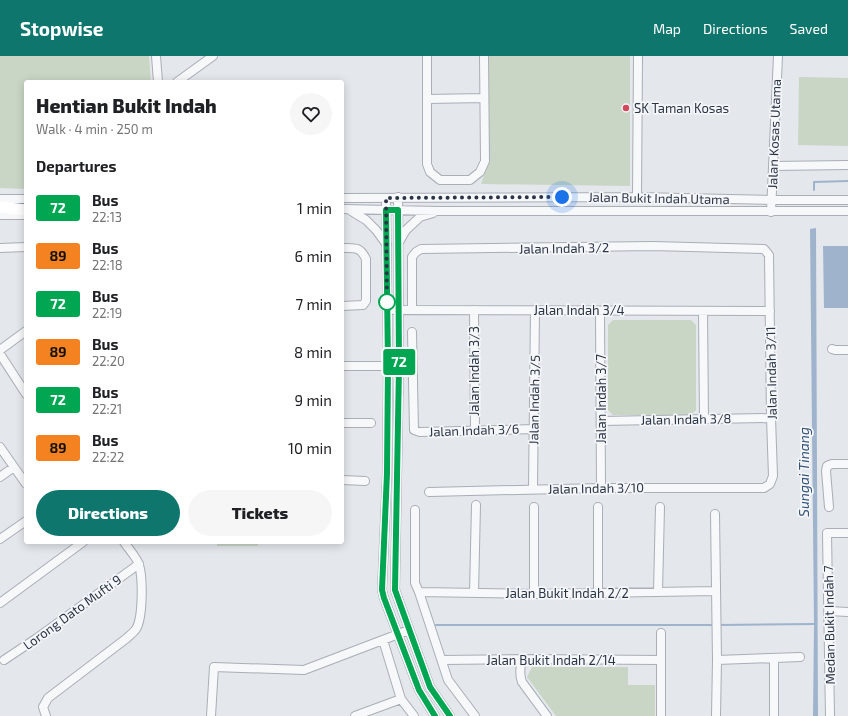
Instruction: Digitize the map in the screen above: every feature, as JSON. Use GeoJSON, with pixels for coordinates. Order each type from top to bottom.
{"type":"FeatureCollection","features":[{"type":"Feature","properties":{"kind":"highway"},"geometry":{"type":"LineString","coordinates":[[0,207],[24,210]]}},
{"type":"Feature","properties":{"kind":"street"},"geometry":{"type":"LineString","coordinates":[[156,56],[158,80]]}},
{"type":"Feature","properties":{"kind":"street"},"geometry":{"type":"LineString","coordinates":[[180,80],[213,56]]}},
{"type":"Feature","properties":{"kind":"street"},"geometry":{"type":"LineString","coordinates":[[427,56],[427,164],[430,172],[440,180],[470,180],[480,172],[484,161],[484,56]]}},
{"type":"Feature","properties":{"kind":"street"},"geometry":{"type":"LineString","coordinates":[[637,197],[638,56]]}},
{"type":"Feature","properties":{"kind":"street","name":"Jalan Kosas Utama"},"geometry":{"type":"LineString","coordinates":[[771,212],[778,56]]}},
{"type":"Feature","properties":{"kind":"street"},"geometry":{"type":"LineString","coordinates":[[427,99],[484,98]]}},
{"type":"Feature","properties":{"kind":"street"},"geometry":{"type":"LineString","coordinates":[[773,166],[848,165]]}},
{"type":"Feature","properties":{"kind":"street","name":"Jalan Bukit Indah Utama"},"geometry":{"type":"LineString","coordinates":[[344,198],[637,197],[848,200]]}},
{"type":"Feature","properties":{"kind":"street"},"geometry":{"type":"LineString","coordinates":[[0,198],[24,199]]}},
{"type":"Feature","properties":{"kind":"street"},"geometry":{"type":"LineString","coordinates":[[386,198],[388,366],[387,473],[382,590],[419,690],[435,716]]}},
{"type":"Feature","properties":{"kind":"street"},"geometry":{"type":"LineString","coordinates":[[398,198],[399,366],[395,584],[397,595],[430,687],[450,716]]}},
{"type":"Feature","properties":{"kind":"street"},"geometry":{"type":"LineString","coordinates":[[345,209],[366,220],[376,230],[387,245]]}},
{"type":"Feature","properties":{"kind":"street","name":"Jalan Bukit Indah Utama"},"geometry":{"type":"LineString","coordinates":[[345,209],[439,211],[848,211]]}},
{"type":"Feature","properties":{"kind":"street"},"geometry":{"type":"LineString","coordinates":[[398,244],[406,230],[420,217],[439,211]]}},
{"type":"Feature","properties":{"kind":"street"},"geometry":{"type":"LineString","coordinates":[[0,215],[24,215]]}},
{"type":"Feature","properties":{"kind":"street","name":"Jalan Indah 3/2"},"geometry":{"type":"LineString","coordinates":[[412,310],[412,257],[421,249],[661,246],[764,249],[769,255]]}},
{"type":"Feature","properties":{"kind":"street"},"geometry":{"type":"LineString","coordinates":[[0,248],[24,247]]}},
{"type":"Feature","properties":{"kind":"street"},"geometry":{"type":"LineString","coordinates":[[344,248],[357,248],[363,252],[366,259],[366,301],[363,305],[344,306]]}},
{"type":"Feature","properties":{"kind":"street","name":"Jalan Indah 3/11"},"geometry":{"type":"LineString","coordinates":[[764,488],[770,484],[773,476],[769,255]]}},
{"type":"Feature","properties":{"kind":"street","name":"Jalan Indah 3/4"},"geometry":{"type":"LineString","coordinates":[[387,310],[770,311]]}},
{"type":"Feature","properties":{"kind":"street","name":"Jalan Indah 3/3"},"geometry":{"type":"LineString","coordinates":[[474,310],[475,431]]}},
{"type":"Feature","properties":{"kind":"street","name":"Jalan Indah 3/5"},"geometry":{"type":"LineString","coordinates":[[533,490],[535,310]]}},
{"type":"Feature","properties":{"kind":"street","name":"Jalan Indah 3/7"},"geometry":{"type":"LineString","coordinates":[[600,310],[601,488]]}},
{"type":"Feature","properties":{"kind":"street"},"geometry":{"type":"LineString","coordinates":[[703,311],[704,419]]}},
{"type":"Feature","properties":{"kind":"street"},"geometry":{"type":"LineString","coordinates":[[0,350],[24,332]]}},
{"type":"Feature","properties":{"kind":"street","name":"Jalan Indah 3/6"},"geometry":{"type":"LineString","coordinates":[[412,332],[414,430],[420,432],[534,429]]}},
{"type":"Feature","properties":{"kind":"street"},"geometry":{"type":"LineString","coordinates":[[832,349],[848,350]]}},
{"type":"Feature","properties":{"kind":"street"},"geometry":{"type":"LineString","coordinates":[[0,354],[24,391]]}},
{"type":"Feature","properties":{"kind":"street"},"geometry":{"type":"LineString","coordinates":[[344,366],[399,366]]}},
{"type":"Feature","properties":{"kind":"street","name":"Jalan Indah 3/8"},"geometry":{"type":"LineString","coordinates":[[601,421],[771,418]]}},
{"type":"Feature","properties":{"kind":"street"},"geometry":{"type":"LineString","coordinates":[[344,423],[371,423]]}},
{"type":"Feature","properties":{"kind":"street"},"geometry":{"type":"LineString","coordinates":[[0,447],[24,481]]}},
{"type":"Feature","properties":{"kind":"street"},"geometry":{"type":"LineString","coordinates":[[829,507],[826,471],[827,466],[832,464],[848,464]]}},
{"type":"Feature","properties":{"kind":"street"},"geometry":{"type":"LineString","coordinates":[[0,477],[14,467]]}},
{"type":"Feature","properties":{"kind":"street"},"geometry":{"type":"LineString","coordinates":[[344,480],[365,481]]}},
{"type":"Feature","properties":{"kind":"street","name":"Jalan Indah 3/10"},"geometry":{"type":"LineString","coordinates":[[429,492],[601,488],[764,488]]}},
{"type":"Feature","properties":{"kind":"street"},"geometry":{"type":"LineString","coordinates":[[474,593],[476,506]]}},
{"type":"Feature","properties":{"kind":"street"},"geometry":{"type":"LineString","coordinates":[[534,507],[534,594]]}},
{"type":"Feature","properties":{"kind":"street"},"geometry":{"type":"LineString","coordinates":[[598,507],[598,593]]}},
{"type":"Feature","properties":{"kind":"street"},"geometry":{"type":"LineString","coordinates":[[658,592],[660,508]]}},
{"type":"Feature","properties":{"kind":"street"},"geometry":{"type":"LineString","coordinates":[[415,510],[415,583],[448,680],[475,716]]}},
{"type":"Feature","properties":{"kind":"street"},"geometry":{"type":"LineString","coordinates":[[715,514],[717,660],[716,716]]}},
{"type":"Feature","properties":{"kind":"street"},"geometry":{"type":"LineString","coordinates":[[0,539],[24,522]]}},
{"type":"Feature","properties":{"kind":"street","name":"Medan Bukit Indah 7"},"geometry":{"type":"LineString","coordinates":[[830,716],[828,533],[848,533]]}},
{"type":"Feature","properties":{"kind":"street"},"geometry":{"type":"LineString","coordinates":[[0,603],[79,544]]}},
{"type":"Feature","properties":{"kind":"street"},"geometry":{"type":"LineString","coordinates":[[46,716],[43,707],[48,698],[127,638],[136,629],[140,616],[142,583],[139,564],[125,544]]}},
{"type":"Feature","properties":{"kind":"street","name":"Lorong Dato Mufti 9"},"geometry":{"type":"LineString","coordinates":[[4,660],[38,638],[139,564]]}},
{"type":"Feature","properties":{"kind":"street","name":"Jalan Bukit Indah 2/2"},"geometry":{"type":"LineString","coordinates":[[419,592],[534,594],[715,591]]}},
{"type":"Feature","properties":{"kind":"street"},"geometry":{"type":"LineString","coordinates":[[829,611],[848,612]]}},
{"type":"Feature","properties":{"kind":"street"},"geometry":{"type":"LineString","coordinates":[[211,716],[214,667],[304,670],[409,630]]}},
{"type":"Feature","properties":{"kind":"street"},"geometry":{"type":"LineString","coordinates":[[661,633],[661,716]]}},
{"type":"Feature","properties":{"kind":"street"},"geometry":{"type":"LineString","coordinates":[[383,640],[401,699],[414,716]]}},
{"type":"Feature","properties":{"kind":"street"},"geometry":{"type":"LineString","coordinates":[[717,660],[800,657]]}},
{"type":"Feature","properties":{"kind":"street"},"geometry":{"type":"LineString","coordinates":[[774,658],[774,716]]}},
{"type":"Feature","properties":{"kind":"street"},"geometry":{"type":"LineString","coordinates":[[522,659],[520,667],[520,677],[522,682],[547,716]]}},
{"type":"Feature","properties":{"kind":"street","name":"Jalan Bukit Indah 2/14"},"geometry":{"type":"LineString","coordinates":[[442,660],[661,660]]}},
{"type":"Feature","properties":{"kind":"street"},"geometry":{"type":"LineString","coordinates":[[355,716],[401,699]]}},
{"type":"Feature","properties":{"kind":"green space"},"geometry":{"type":"Polygon","coordinates":[[[0,56],[149,56],[151,80],[24,80],[24,189],[0,188],[0,56]]]}},
{"type":"Feature","properties":{"kind":"green space"},"geometry":{"type":"Polygon","coordinates":[[[489,56],[630,56],[630,186],[481,184],[489,161],[489,56]]]}},
{"type":"Feature","properties":{"kind":"green space"},"geometry":{"type":"Polygon","coordinates":[[[799,77],[848,78],[848,146],[798,145],[799,77]]]}},
{"type":"Feature","properties":{"kind":"green space"},"geometry":{"type":"Polygon","coordinates":[[[613,320],[691,320],[696,325],[696,410],[691,415],[613,415],[608,410],[608,325],[613,320]]]}},
{"type":"Feature","properties":{"kind":"green space"},"geometry":{"type":"Polygon","coordinates":[[[217,544],[258,544],[258,546],[217,546],[217,544]]]}},
{"type":"Feature","properties":{"kind":"green space"},"geometry":{"type":"Polygon","coordinates":[[[532,667],[628,667],[628,685],[655,685],[655,716],[556,716],[527,677],[532,667]]]}},
{"type":"Feature","properties":{"kind":"water"},"geometry":{"type":"Polygon","coordinates":[[[816,228],[818,716],[813,716],[814,624],[810,229],[816,228]]]}},
{"type":"Feature","properties":{"kind":"water"},"geometry":{"type":"Polygon","coordinates":[[[823,246],[848,246],[848,308],[824,308],[823,246]]]}},
{"type":"Feature","properties":{"kind":"waterway","name":"Sungai Tinang"},"geometry":{"type":"LineString","coordinates":[[814,190],[814,182],[848,181]]}},
{"type":"Feature","properties":{"kind":"waterway"},"geometry":{"type":"LineString","coordinates":[[719,625],[814,624]]}},
{"type":"Feature","properties":{"kind":"waterway"},"geometry":{"type":"LineString","coordinates":[[436,625],[715,625]]}},
{"type":"Feature","properties":{"kind":"bus line","name":"72"},"geometry":{"type":"LineString","coordinates":[[435,716],[419,690],[382,590],[387,473],[388,366],[386,210],[398,210],[399,366],[395,590],[430,687],[450,716]]}},
{"type":"Feature","properties":{"kind":"place","name":"SK Taman Kosas"},"geometry":{"type":"Point","coordinates":[626,108]}},
{"type":"Feature","properties":{"kind":"route"},"geometry":{"type":"LineString","coordinates":[[387,302],[386,198],[562,197]]}}]}
